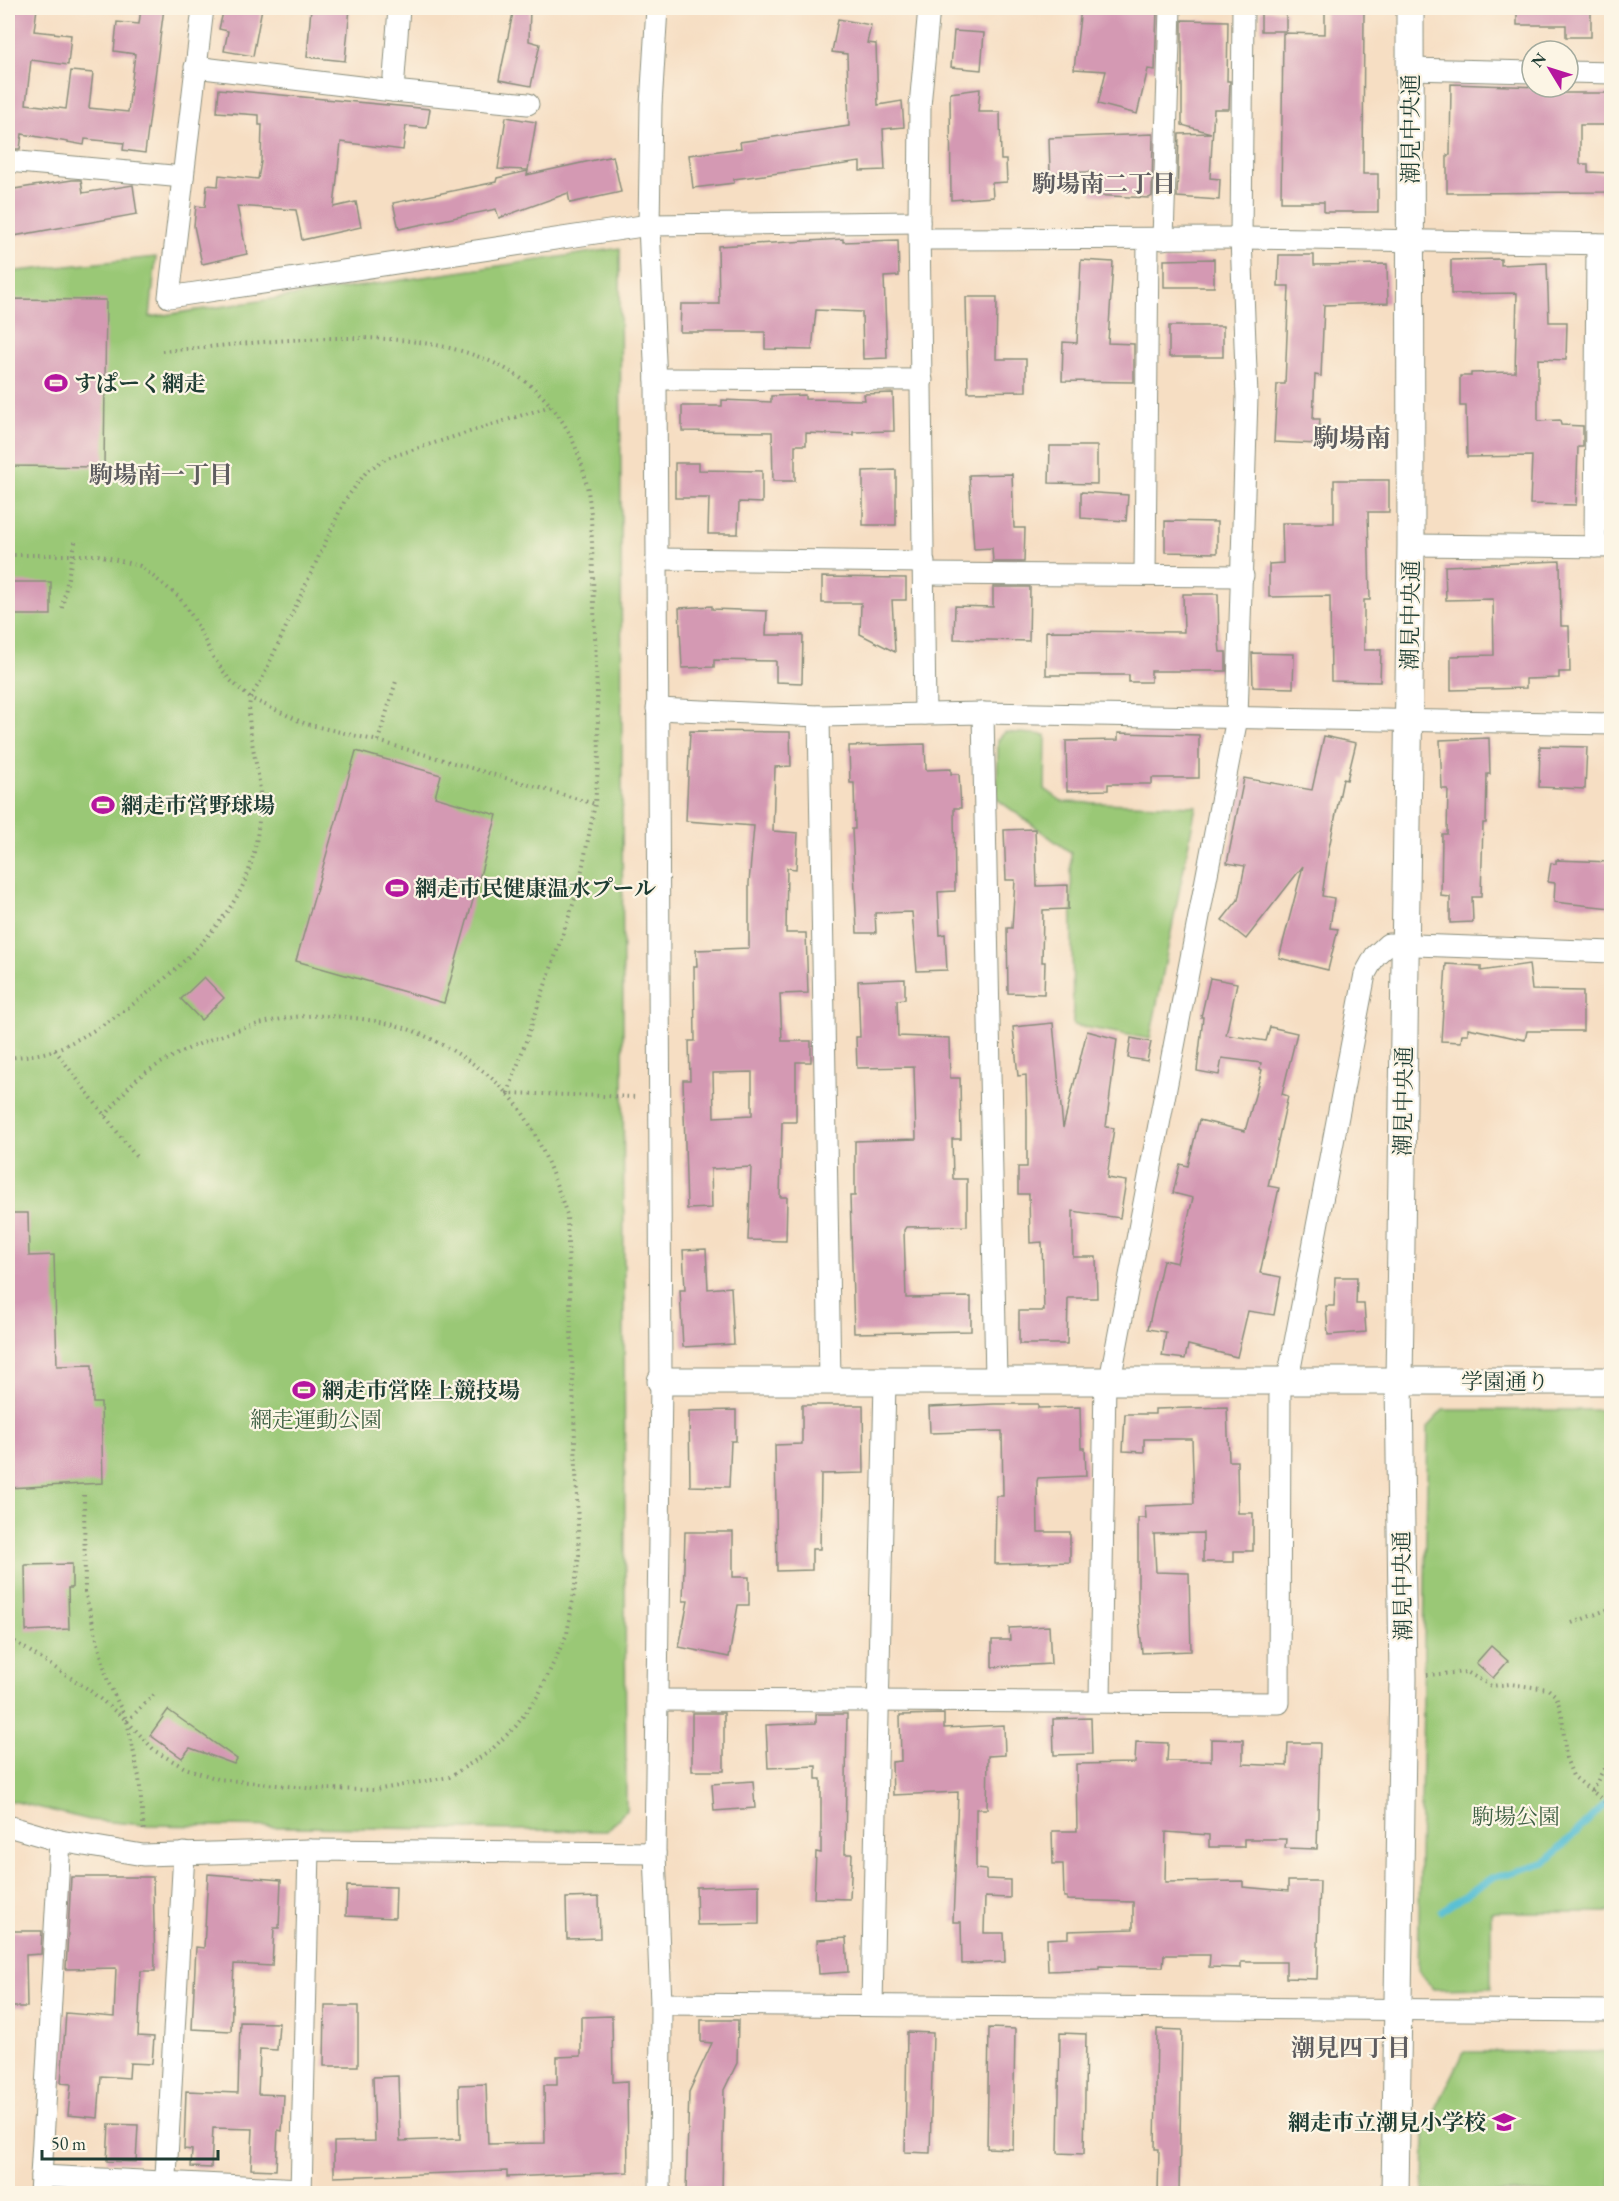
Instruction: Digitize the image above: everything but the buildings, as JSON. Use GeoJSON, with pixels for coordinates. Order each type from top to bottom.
{"type":"FeatureCollection","features":[{"type":"Feature","properties":{"kind":"street"},"geometry":{"type":"LineString","coordinates":[[203,8],[169,297],[649,225],[1155,239],[1240,238],[1604,244],[1603,547],[1411,545]]}},
{"type":"Feature","properties":{"kind":"street"},"geometry":{"type":"LineString","coordinates":[[393,91],[399,8]]}},
{"type":"Feature","properties":{"kind":"street"},"geometry":{"type":"LineString","coordinates":[[657,8],[651,105],[649,225],[656,379],[661,1381],[655,1853],[661,2004],[660,2193]]}},
{"type":"Feature","properties":{"kind":"street"},"geometry":{"type":"LineString","coordinates":[[925,714],[919,231],[920,106],[929,8]]}},
{"type":"Feature","properties":{"kind":"street"},"geometry":{"type":"LineString","coordinates":[[1144,575],[1155,239],[1170,8]]}},
{"type":"Feature","properties":{"kind":"street"},"geometry":{"type":"LineString","coordinates":[[1100,1701],[1108,1380],[1237,718],[1247,397],[1240,238],[1243,8]]}},
{"type":"Feature","properties":{"kind":"street","name":"潮見中央通"},"geometry":{"type":"LineString","coordinates":[[1395,2193],[1402,1678],[1399,1381],[1411,545],[1410,8]]}},
{"type":"Feature","properties":{"kind":"street"},"geometry":{"type":"LineString","coordinates":[[195,67],[393,91],[528,104]]}},
{"type":"Feature","properties":{"kind":"street"},"geometry":{"type":"LineString","coordinates":[[1410,69],[1520,72]]}},
{"type":"Feature","properties":{"kind":"street"},"geometry":{"type":"LineString","coordinates":[[1580,72],[1611,73]]}},
{"type":"Feature","properties":{"kind":"street"},"geometry":{"type":"LineString","coordinates":[[8,161],[183,177]]}},
{"type":"Feature","properties":{"kind":"street"},"geometry":{"type":"LineString","coordinates":[[656,379],[922,380]]}},
{"type":"Feature","properties":{"kind":"street"},"geometry":{"type":"LineString","coordinates":[[657,559],[1144,575],[1243,576]]}},
{"type":"Feature","properties":{"kind":"street"},"geometry":{"type":"LineString","coordinates":[[657,709],[819,716],[983,713],[1611,724]]}},
{"type":"Feature","properties":{"kind":"street"},"geometry":{"type":"LineString","coordinates":[[983,713],[996,1380]]}},
{"type":"Feature","properties":{"kind":"street"},"geometry":{"type":"LineString","coordinates":[[819,716],[830,1380]]}},
{"type":"Feature","properties":{"kind":"street"},"geometry":{"type":"LineString","coordinates":[[657,1700],[1279,1703],[1284,1379],[1365,974],[1375,956],[1388,944],[1611,952]]}},
{"type":"Feature","properties":{"kind":"street","name":"学園通り"},"geometry":{"type":"LineString","coordinates":[[661,1381],[1284,1379],[1611,1381]]}},
{"type":"Feature","properties":{"kind":"street"},"geometry":{"type":"LineString","coordinates":[[872,2005],[876,1700],[885,1380]]}},
{"type":"Feature","properties":{"kind":"street"},"geometry":{"type":"LineString","coordinates":[[8,1826],[60,1841],[143,1855],[309,1850],[655,1853]]}},
{"type":"Feature","properties":{"kind":"street"},"geometry":{"type":"LineString","coordinates":[[60,1841],[40,2185],[301,2191],[309,1850]]}},
{"type":"Feature","properties":{"kind":"street"},"geometry":{"type":"LineString","coordinates":[[165,2188],[184,1853]]}},
{"type":"Feature","properties":{"kind":"street"},"geometry":{"type":"LineString","coordinates":[[661,2004],[1611,2011]]}},
{"type":"Feature","properties":{"kind":"path"},"geometry":{"type":"LineString","coordinates":[[162,351],[359,336],[437,345],[472,352],[500,364],[526,382],[552,406],[568,428],[579,452],[588,486],[599,755],[595,804],[578,890],[508,1093]]}},
{"type":"Feature","properties":{"kind":"path"},"geometry":{"type":"LineString","coordinates":[[8,1058],[55,1050],[107,1023],[141,998],[202,940],[239,893],[255,851],[261,807],[250,698],[261,681],[345,500],[367,471],[387,458],[552,406]]}},
{"type":"Feature","properties":{"kind":"path"},"geometry":{"type":"LineString","coordinates":[[62,608],[76,538]]}},
{"type":"Feature","properties":{"kind":"path"},"geometry":{"type":"LineString","coordinates":[[8,555],[72,554],[120,559],[140,566],[160,579],[179,597],[213,657],[229,679],[250,698],[306,724],[378,741],[595,804]]}},
{"type":"Feature","properties":{"kind":"path"},"geometry":{"type":"LineString","coordinates":[[378,741],[397,678]]}},
{"type":"Feature","properties":{"kind":"path"},"geometry":{"type":"LineString","coordinates":[[8,1604],[9,1638],[88,1689],[127,1722],[155,1751],[185,1768],[218,1779],[316,1790],[375,1790],[449,1777],[489,1752],[516,1726],[539,1694],[567,1634],[579,1556],[571,1262],[567,1215],[553,1173],[534,1134],[508,1093],[478,1068],[408,1029],[354,1019],[296,1017],[202,1043],[140,1076],[105,1116]]}},
{"type":"Feature","properties":{"kind":"path"},"geometry":{"type":"LineString","coordinates":[[55,1050],[137,1158]]}},
{"type":"Feature","properties":{"kind":"path"},"geometry":{"type":"LineString","coordinates":[[508,1093],[659,1098]]}},
{"type":"Feature","properties":{"kind":"path"},"geometry":{"type":"LineString","coordinates":[[84,1496],[85,1592],[108,1682],[127,1722],[140,1777],[144,1825],[143,1855]]}},
{"type":"Feature","properties":{"kind":"path"},"geometry":{"type":"LineString","coordinates":[[1572,1623],[1611,1608]]}},
{"type":"Feature","properties":{"kind":"path"},"geometry":{"type":"LineString","coordinates":[[1402,1678],[1467,1672],[1491,1686],[1510,1683],[1548,1689],[1556,1696],[1562,1715],[1566,1758],[1573,1776],[1611,1807]]}},
{"type":"Feature","properties":{"kind":"path"},"geometry":{"type":"LineString","coordinates":[[127,1722],[156,1693]]}},
{"type":"Feature","properties":{"kind":"path"},"geometry":{"type":"LineString","coordinates":[[1592,1791],[1607,1763],[1611,1740]]}},
{"type":"Feature","properties":{"kind":"green space","name":"網走運動公園"},"geometry":{"type":"Polygon","coordinates":[[[620,248],[626,1810],[607,1831],[144,1825],[90,1820],[8,1800],[8,272],[156,257],[150,317],[620,248]]]}},
{"type":"Feature","properties":{"kind":"green space"},"geometry":{"type":"Polygon","coordinates":[[[1005,732],[1046,735],[1045,789],[1063,802],[1196,806],[1150,1039],[1073,1025],[1071,853],[997,799],[998,740],[1005,732]]]}},
{"type":"Feature","properties":{"kind":"green space","name":"駒場公園"},"geometry":{"type":"Polygon","coordinates":[[[1443,1410],[1611,1410],[1611,1912],[1491,1912],[1491,1988],[1433,1989],[1418,1971],[1428,1426],[1443,1410]]]}},
{"type":"Feature","properties":{"kind":"green space","name":"網走市立潮見小学校"},"geometry":{"type":"Polygon","coordinates":[[[1464,2052],[1611,2052],[1611,2193],[1424,2193],[1425,2131],[1464,2052]]]}},
{"type":"Feature","properties":{"kind":"waterway"},"geometry":{"type":"LineString","coordinates":[[1441,1911],[1490,1879],[1546,1862],[1612,1797]]}},
{"type":"Feature","properties":{"kind":"place","name":"すぱーく網走"},"geometry":{"type":"Point","coordinates":[56,383]}},
{"type":"Feature","properties":{"kind":"place","name":"網走市営野球場"},"geometry":{"type":"Point","coordinates":[103,805]}},
{"type":"Feature","properties":{"kind":"place","name":"網走市民健康温水プール"},"geometry":{"type":"Point","coordinates":[397,888]}},
{"type":"Feature","properties":{"kind":"place","name":"網走市営陸上競技場"},"geometry":{"type":"Point","coordinates":[304,1390]}},
{"type":"Feature","properties":{"kind":"place","name":"網走市立潮見小学校"},"geometry":{"type":"Point","coordinates":[1504,2122]}},
{"type":"Feature","properties":{"kind":"district","name":"駒場南二丁目"},"geometry":{"type":"Point","coordinates":[1104,184]}},
{"type":"Feature","properties":{"kind":"district","name":"駒場南"},"geometry":{"type":"Point","coordinates":[1352,438]}},
{"type":"Feature","properties":{"kind":"district","name":"駒場南一丁目"},"geometry":{"type":"Point","coordinates":[161,475]}},
{"type":"Feature","properties":{"kind":"district","name":"潮見四丁目"},"geometry":{"type":"Point","coordinates":[1351,2048]}}]}
